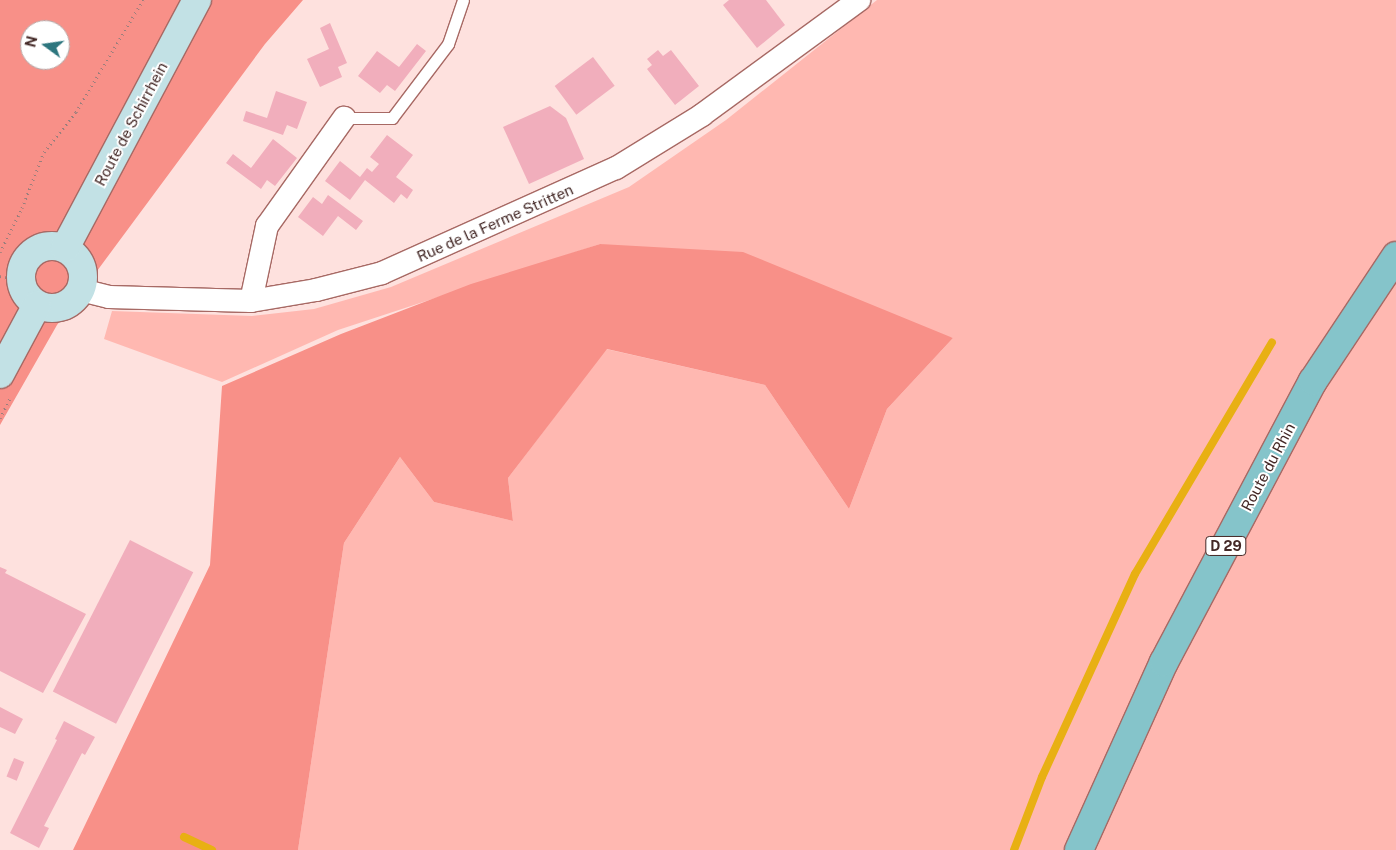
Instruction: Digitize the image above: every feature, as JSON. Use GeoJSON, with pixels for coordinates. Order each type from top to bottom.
{"type":"FeatureCollection","features":[{"type":"Feature","properties":{"kind":"main road","name":"Route du Rhin"},"geometry":{"type":"LineString","coordinates":[[1079,850],[1164,662],[1313,381],[1396,256]]}},
{"type":"Feature","properties":{"kind":"street","name":"Route de Schirrhein"},"geometry":{"type":"LineString","coordinates":[[65,248],[196,0]]}},
{"type":"Feature","properties":{"kind":"street","name":"Rue de la Ferme Stritten"},"geometry":{"type":"LineString","coordinates":[[81,290],[109,297],[251,301],[316,290],[382,273],[616,168],[702,115],[858,0]]}},
{"type":"Feature","properties":{"kind":"street"},"geometry":{"type":"LineString","coordinates":[[251,301],[267,226],[344,118]]}},
{"type":"Feature","properties":{"kind":"street"},"geometry":{"type":"LineString","coordinates":[[47,246],[65,248],[80,262],[83,275],[81,290],[67,305],[53,309],[37,305],[10,278],[32,252],[47,246]]}},
{"type":"Feature","properties":{"kind":"street"},"geometry":{"type":"LineString","coordinates":[[0,374],[37,305]]}},
{"type":"Feature","properties":{"kind":"lane"},"geometry":{"type":"LineString","coordinates":[[344,118],[392,118],[448,44],[463,0]]}},
{"type":"Feature","properties":{"kind":"path"},"geometry":{"type":"LineString","coordinates":[[0,252],[22,208],[44,152],[76,112],[143,0]]}},
{"type":"Feature","properties":{"kind":"shaded area"},"geometry":{"type":"Polygon","coordinates":[[[0,0],[303,0],[265,44],[57,325],[0,425],[0,0]]]}},
{"type":"Feature","properties":{"kind":"shaded area"},"geometry":{"type":"Polygon","coordinates":[[[877,0],[1396,0],[1396,850],[298,850],[344,543],[400,457],[434,502],[513,521],[508,478],[606,349],[765,385],[849,509],[887,409],[953,338],[600,244],[338,330],[222,382],[104,339],[112,311],[252,316],[314,309],[391,287],[629,187],[726,120],[877,0]]]}},
{"type":"Feature","properties":{"kind":"shaded area"},"geometry":{"type":"Polygon","coordinates":[[[600,244],[743,252],[953,338],[887,409],[849,509],[765,385],[607,349],[508,478],[513,521],[434,502],[400,457],[344,543],[298,850],[73,850],[210,565],[222,386],[341,334],[471,284],[600,244]]]}},
{"type":"Feature","properties":{"kind":"building"},"geometry":{"type":"Polygon","coordinates":[[[729,0],[766,0],[785,25],[757,48],[723,5],[729,0]]]}},
{"type":"Feature","properties":{"kind":"building"},"geometry":{"type":"Polygon","coordinates":[[[330,23],[347,63],[338,67],[342,77],[320,87],[307,59],[329,49],[320,28],[330,23]]]}},
{"type":"Feature","properties":{"kind":"building"},"geometry":{"type":"Polygon","coordinates":[[[417,44],[426,51],[395,91],[387,85],[380,93],[358,76],[377,51],[399,67],[417,44]]]}},
{"type":"Feature","properties":{"kind":"building"},"geometry":{"type":"Polygon","coordinates":[[[658,50],[663,56],[671,50],[699,86],[675,105],[647,69],[652,65],[647,59],[658,50]]]}},
{"type":"Feature","properties":{"kind":"building"},"geometry":{"type":"Polygon","coordinates":[[[593,57],[615,86],[576,115],[555,86],[593,57]]]}},
{"type":"Feature","properties":{"kind":"building"},"geometry":{"type":"Polygon","coordinates":[[[276,91],[307,102],[297,129],[287,125],[283,135],[243,121],[246,111],[267,118],[276,91]]]}},
{"type":"Feature","properties":{"kind":"building"},"geometry":{"type":"Polygon","coordinates":[[[550,106],[566,118],[584,159],[529,184],[503,127],[550,106]]]}},
{"type":"Feature","properties":{"kind":"building"},"geometry":{"type":"Polygon","coordinates":[[[387,135],[413,155],[396,177],[413,190],[407,199],[401,194],[394,203],[365,180],[350,200],[325,181],[340,161],[360,177],[367,168],[372,172],[379,164],[370,157],[387,135]]]}},
{"type":"Feature","properties":{"kind":"building"},"geometry":{"type":"Polygon","coordinates":[[[273,139],[297,158],[275,186],[267,180],[261,189],[226,163],[233,154],[251,168],[273,139]]]}},
{"type":"Feature","properties":{"kind":"building"},"geometry":{"type":"Polygon","coordinates":[[[328,195],[363,221],[356,230],[338,216],[323,236],[298,217],[313,197],[322,204],[328,195]]]}},
{"type":"Feature","properties":{"kind":"building"},"geometry":{"type":"Polygon","coordinates":[[[130,540],[193,572],[116,724],[53,691],[130,540]]]}},
{"type":"Feature","properties":{"kind":"building"},"geometry":{"type":"Polygon","coordinates":[[[0,567],[7,570],[5,573],[86,614],[43,693],[0,671],[0,567]]]}},
{"type":"Feature","properties":{"kind":"building"},"geometry":{"type":"Polygon","coordinates":[[[0,707],[23,719],[15,734],[0,727],[0,707]]]}},
{"type":"Feature","properties":{"kind":"building"},"geometry":{"type":"Polygon","coordinates":[[[64,721],[95,737],[85,755],[82,753],[44,826],[49,828],[39,848],[10,833],[57,740],[55,739],[64,721]]]}},
{"type":"Feature","properties":{"kind":"building"},"geometry":{"type":"Polygon","coordinates":[[[14,758],[24,762],[17,781],[7,777],[14,758]]]}},
{"type":"Feature","properties":{"kind":"waterway"},"geometry":{"type":"LineString","coordinates":[[1014,850],[1042,777],[1135,574],[1272,342]]}},
{"type":"Feature","properties":{"kind":"waterway"},"geometry":{"type":"LineString","coordinates":[[184,837],[212,850]]}}]}
